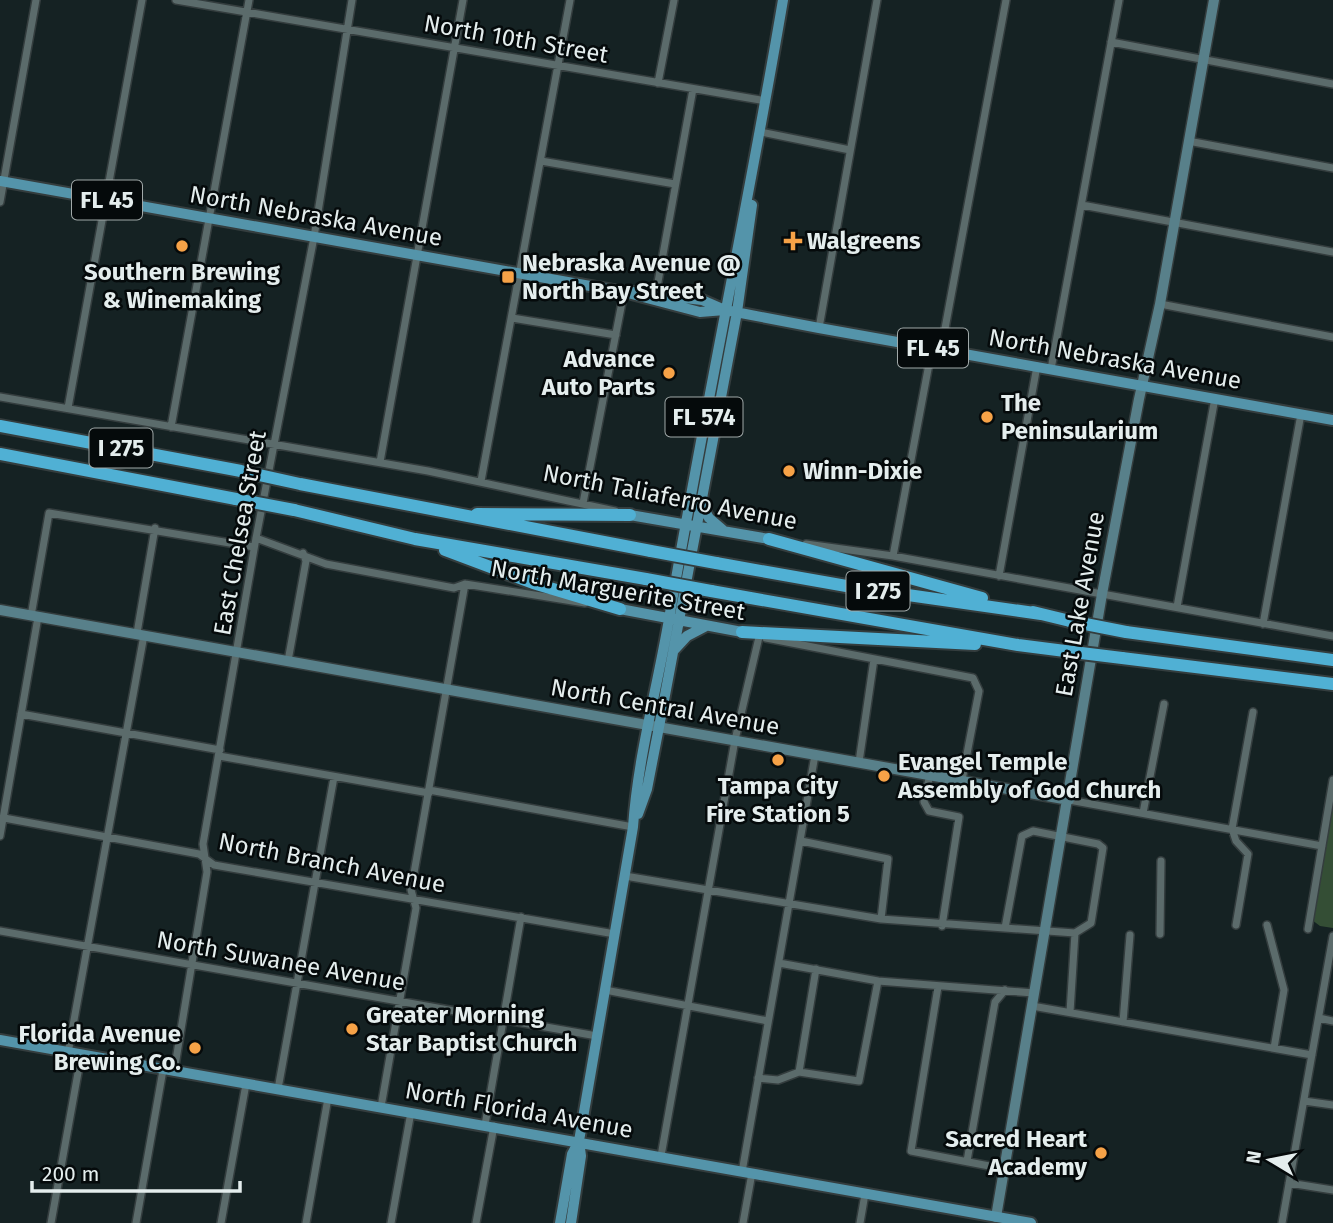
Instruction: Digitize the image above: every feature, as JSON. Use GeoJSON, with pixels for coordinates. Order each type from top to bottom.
{"type":"FeatureCollection","features":[{"type":"Feature","properties":{"kind":"highway","name":"I 275"},"geometry":{"type":"LineString","coordinates":[[0,426],[241,471],[454,515],[852,587],[1041,614],[1126,632],[1333,660]]}},
{"type":"Feature","properties":{"kind":"highway","name":"I 275"},"geometry":{"type":"LineString","coordinates":[[0,454],[294,510],[415,539],[1018,645],[1333,684]]}},
{"type":"Feature","properties":{"kind":"highway"},"geometry":{"type":"LineString","coordinates":[[454,515],[631,515]]}},
{"type":"Feature","properties":{"kind":"highway"},"geometry":{"type":"LineString","coordinates":[[415,539],[533,583],[620,609]]}},
{"type":"Feature","properties":{"kind":"highway"},"geometry":{"type":"LineString","coordinates":[[769,539],[856,566],[1041,614]]}},
{"type":"Feature","properties":{"kind":"highway"},"geometry":{"type":"LineString","coordinates":[[741,632],[1018,645]]}},
{"type":"Feature","properties":{"kind":"main road","name":"FL 574"},"geometry":{"type":"LineString","coordinates":[[633,827],[647,789],[673,651],[684,525],[761,132],[783,0]]}},
{"type":"Feature","properties":{"kind":"main road","name":"FL 574"},"geometry":{"type":"LineString","coordinates":[[560,1223],[572,1155],[579,1142],[625,876],[633,827],[636,776],[646,724],[696,527],[737,312],[749,243],[756,156]]}},
{"type":"Feature","properties":{"kind":"main road","name":"North Nebraska Avenue"},"geometry":{"type":"LineString","coordinates":[[2,181],[624,292],[700,312],[725,310]]}},
{"type":"Feature","properties":{"kind":"main road","name":"North Nebraska Avenue"},"geometry":{"type":"LineString","coordinates":[[624,292],[656,293],[702,300],[725,310],[819,328],[1333,420]]}},
{"type":"Feature","properties":{"kind":"main road"},"geometry":{"type":"LineString","coordinates":[[700,502],[709,518],[725,531]]}},
{"type":"Feature","properties":{"kind":"main road","name":"North Taliaferro Avenue"},"geometry":{"type":"LineString","coordinates":[[631,515],[769,539]]}},
{"type":"Feature","properties":{"kind":"main road","name":"North Marguerite Street"},"geometry":{"type":"LineString","coordinates":[[620,609],[741,632]]}},
{"type":"Feature","properties":{"kind":"main road"},"geometry":{"type":"LineString","coordinates":[[673,651],[687,636],[706,626]]}},
{"type":"Feature","properties":{"kind":"main road","name":"North Florida Avenue"},"geometry":{"type":"LineString","coordinates":[[0,1040],[661,1156],[865,1194],[975,1218],[996,1217],[1031,1223]]}},
{"type":"Feature","properties":{"kind":"main road","name":"FL 574"},"geometry":{"type":"LineString","coordinates":[[571,1223],[582,1156],[579,1142]]}},
{"type":"Feature","properties":{"kind":"street"},"geometry":{"type":"LineString","coordinates":[[0,202],[36,0]]}},
{"type":"Feature","properties":{"kind":"street"},"geometry":{"type":"LineString","coordinates":[[68,408],[142,0]]}},
{"type":"Feature","properties":{"kind":"street","name":"North 10th Street"},"geometry":{"type":"LineString","coordinates":[[177,0],[766,101]]}},
{"type":"Feature","properties":{"kind":"street"},"geometry":{"type":"LineString","coordinates":[[171,427],[249,0]]}},
{"type":"Feature","properties":{"kind":"street","name":"East Chelsea Street"},"geometry":{"type":"LineString","coordinates":[[136,1223],[192,966],[207,872],[203,844],[254,547],[314,237],[352,0]]}},
{"type":"Feature","properties":{"kind":"street"},"geometry":{"type":"LineString","coordinates":[[380,462],[463,0]]}},
{"type":"Feature","properties":{"kind":"street"},"geometry":{"type":"LineString","coordinates":[[481,481],[570,0]]}},
{"type":"Feature","properties":{"kind":"street"},"geometry":{"type":"LineString","coordinates":[[658,83],[674,0]]}},
{"type":"Feature","properties":{"kind":"street"},"geometry":{"type":"LineString","coordinates":[[819,328],[877,0]]}},
{"type":"Feature","properties":{"kind":"street"},"geometry":{"type":"LineString","coordinates":[[893,556],[1006,0]]}},
{"type":"Feature","properties":{"kind":"street"},"geometry":{"type":"LineString","coordinates":[[1051,369],[1119,0]]}},
{"type":"Feature","properties":{"kind":"street","name":"East Lake Avenue"},"geometry":{"type":"LineString","coordinates":[[996,1217],[1102,594],[1160,304],[1214,0]]}},
{"type":"Feature","properties":{"kind":"street"},"geometry":{"type":"LineString","coordinates":[[1111,42],[1333,84]]}},
{"type":"Feature","properties":{"kind":"street"},"geometry":{"type":"LineString","coordinates":[[656,293],[693,89]]}},
{"type":"Feature","properties":{"kind":"street"},"geometry":{"type":"LineString","coordinates":[[761,132],[850,150]]}},
{"type":"Feature","properties":{"kind":"street"},"geometry":{"type":"LineString","coordinates":[[1188,141],[1333,168]]}},
{"type":"Feature","properties":{"kind":"street"},"geometry":{"type":"LineString","coordinates":[[541,161],[675,184]]}},
{"type":"Feature","properties":{"kind":"street"},"geometry":{"type":"LineString","coordinates":[[1082,205],[1333,252]]}},
{"type":"Feature","properties":{"kind":"street"},"geometry":{"type":"LineString","coordinates":[[583,503],[624,292]]}},
{"type":"Feature","properties":{"kind":"street"},"geometry":{"type":"LineString","coordinates":[[1160,304],[1333,337]]}},
{"type":"Feature","properties":{"kind":"street"},"geometry":{"type":"LineString","coordinates":[[512,318],[616,335]]}},
{"type":"Feature","properties":{"kind":"street"},"geometry":{"type":"LineString","coordinates":[[999,576],[1037,366]]}},
{"type":"Feature","properties":{"kind":"street","name":"North Taliaferro Avenue"},"geometry":{"type":"LineString","coordinates":[[0,397],[380,462],[481,481],[631,515]]}},
{"type":"Feature","properties":{"kind":"street"},"geometry":{"type":"LineString","coordinates":[[1177,607],[1215,398]]}},
{"type":"Feature","properties":{"kind":"street"},"geometry":{"type":"LineString","coordinates":[[1263,624],[1301,414]]}},
{"type":"Feature","properties":{"kind":"street"},"geometry":{"type":"LineString","coordinates":[[0,836],[50,513],[155,528],[254,547]]}},
{"type":"Feature","properties":{"kind":"street"},"geometry":{"type":"LineString","coordinates":[[68,1053],[127,731],[155,528]]}},
{"type":"Feature","properties":{"kind":"street","name":"North Marguerite Street"},"geometry":{"type":"LineString","coordinates":[[256,538],[303,553],[326,564],[454,588],[465,584],[620,609]]}},
{"type":"Feature","properties":{"kind":"street","name":"North Taliaferro Avenue"},"geometry":{"type":"LineString","coordinates":[[769,539],[893,556],[1333,636]]}},
{"type":"Feature","properties":{"kind":"street"},"geometry":{"type":"LineString","coordinates":[[288,661],[304,571],[303,553]]}},
{"type":"Feature","properties":{"kind":"street"},"geometry":{"type":"LineString","coordinates":[[304,571],[317,563],[326,564]]}},
{"type":"Feature","properties":{"kind":"street"},"geometry":{"type":"LineString","coordinates":[[381,1107],[416,900],[411,890],[465,584]]}},
{"type":"Feature","properties":{"kind":"street","name":"North Central Avenue"},"geometry":{"type":"LineString","coordinates":[[0,610],[1322,846]]}},
{"type":"Feature","properties":{"kind":"street","name":"North Marguerite Street"},"geometry":{"type":"LineString","coordinates":[[741,632],[968,676],[975,681],[979,691],[962,780]]}},
{"type":"Feature","properties":{"kind":"street"},"geometry":{"type":"LineString","coordinates":[[661,1156],[735,740],[759,637]]}},
{"type":"Feature","properties":{"kind":"street"},"geometry":{"type":"LineString","coordinates":[[859,762],[874,659]]}},
{"type":"Feature","properties":{"kind":"street"},"geometry":{"type":"LineString","coordinates":[[1143,813],[1164,704]]}},
{"type":"Feature","properties":{"kind":"street"},"geometry":{"type":"LineString","coordinates":[[1236,925],[1248,854],[1236,841],[1232,829],[1253,712]]}},
{"type":"Feature","properties":{"kind":"street"},"geometry":{"type":"LineString","coordinates":[[21,714],[127,731],[334,777],[633,827]]}},
{"type":"Feature","properties":{"kind":"street"},"geometry":{"type":"LineString","coordinates":[[743,1223],[758,1078],[815,755]]}},
{"type":"Feature","properties":{"kind":"street"},"geometry":{"type":"LineString","coordinates":[[930,774],[924,802],[929,811],[959,817],[942,926]]}},
{"type":"Feature","properties":{"kind":"street"},"geometry":{"type":"LineString","coordinates":[[278,1089],[334,777]]}},
{"type":"Feature","properties":{"kind":"street"},"geometry":{"type":"LineString","coordinates":[[1308,929],[1333,779]]}},
{"type":"Feature","properties":{"kind":"street","name":"North Branch Avenue"},"geometry":{"type":"LineString","coordinates":[[4,818],[199,854],[214,865],[615,934]]}},
{"type":"Feature","properties":{"kind":"street"},"geometry":{"type":"LineString","coordinates":[[625,876],[881,919],[942,926],[1075,933],[1091,923],[1104,854],[1098,844],[1033,831],[1022,836],[1005,929]]}},
{"type":"Feature","properties":{"kind":"street"},"geometry":{"type":"LineString","coordinates":[[801,841],[888,859],[890,864],[881,919]]}},
{"type":"Feature","properties":{"kind":"street"},"geometry":{"type":"LineString","coordinates":[[1160,934],[1161,861]]}},
{"type":"Feature","properties":{"kind":"street"},"geometry":{"type":"LineString","coordinates":[[477,1223],[503,1019],[521,917]]}},
{"type":"Feature","properties":{"kind":"street"},"geometry":{"type":"LineString","coordinates":[[1267,925],[1284,990],[1274,1048]]}},
{"type":"Feature","properties":{"kind":"street","name":"North Suwanee Avenue"},"geometry":{"type":"LineString","coordinates":[[0,931],[597,1036]]}},
{"type":"Feature","properties":{"kind":"street"},"geometry":{"type":"LineString","coordinates":[[1070,1012],[1075,933]]}},
{"type":"Feature","properties":{"kind":"street"},"geometry":{"type":"LineString","coordinates":[[1123,1022],[1130,935]]}},
{"type":"Feature","properties":{"kind":"street"},"geometry":{"type":"LineString","coordinates":[[1282,1223],[1333,936]]}},
{"type":"Feature","properties":{"kind":"street"},"geometry":{"type":"LineString","coordinates":[[779,963],[878,981],[1034,993]]}},
{"type":"Feature","properties":{"kind":"street"},"geometry":{"type":"LineString","coordinates":[[799,1072],[816,969]]}},
{"type":"Feature","properties":{"kind":"street"},"geometry":{"type":"LineString","coordinates":[[758,1078],[778,1080],[799,1072],[855,1083],[861,1077],[878,981]]}},
{"type":"Feature","properties":{"kind":"street"},"geometry":{"type":"LineString","coordinates":[[938,987],[911,1151],[1005,1169]]}},
{"type":"Feature","properties":{"kind":"street"},"geometry":{"type":"LineString","coordinates":[[967,1161],[995,1002],[1006,989]]}},
{"type":"Feature","properties":{"kind":"street"},"geometry":{"type":"LineString","coordinates":[[605,990],[768,1021]]}},
{"type":"Feature","properties":{"kind":"street"},"geometry":{"type":"LineString","coordinates":[[1032,1006],[1312,1055]]}},
{"type":"Feature","properties":{"kind":"street"},"geometry":{"type":"LineString","coordinates":[[1319,1018],[1333,1021]]}},
{"type":"Feature","properties":{"kind":"street"},"geometry":{"type":"LineString","coordinates":[[51,1223],[81,1056]]}},
{"type":"Feature","properties":{"kind":"street"},"geometry":{"type":"LineString","coordinates":[[221,1223],[246,1084]]}},
{"type":"Feature","properties":{"kind":"street"},"geometry":{"type":"LineString","coordinates":[[306,1223],[328,1098]]}},
{"type":"Feature","properties":{"kind":"street"},"geometry":{"type":"LineString","coordinates":[[1304,1101],[1333,1105]]}},
{"type":"Feature","properties":{"kind":"street"},"geometry":{"type":"LineString","coordinates":[[391,1223],[411,1112]]}},
{"type":"Feature","properties":{"kind":"street"},"geometry":{"type":"LineString","coordinates":[[1289,1183],[1333,1190]]}},
{"type":"Feature","properties":{"kind":"street"},"geometry":{"type":"LineString","coordinates":[[860,1223],[865,1194]]}},
{"type":"Feature","properties":{"kind":"green space"},"geometry":{"type":"Polygon","coordinates":[[[1333,801],[1333,928],[1320,926],[1312,920],[1333,801]]]}},
{"type":"Feature","properties":{"kind":"place","name":"Walgreens"},"geometry":{"type":"Point","coordinates":[793,241]}},
{"type":"Feature","properties":{"kind":"place","name":"Southern Brewing & Winemaking"},"geometry":{"type":"Point","coordinates":[182,246]}},
{"type":"Feature","properties":{"kind":"place","name":"Nebraska Avenue @ North Bay Street"},"geometry":{"type":"Point","coordinates":[508,277]}},
{"type":"Feature","properties":{"kind":"place","name":"Advance Auto Parts"},"geometry":{"type":"Point","coordinates":[669,373]}},
{"type":"Feature","properties":{"kind":"place","name":"The Peninsularium"},"geometry":{"type":"Point","coordinates":[987,417]}},
{"type":"Feature","properties":{"kind":"place","name":"Winn-Dixie"},"geometry":{"type":"Point","coordinates":[789,471]}},
{"type":"Feature","properties":{"kind":"place","name":"Tampa City Fire Station 5"},"geometry":{"type":"Point","coordinates":[778,760]}},
{"type":"Feature","properties":{"kind":"place","name":"Evangel Temple Assembly of God Church"},"geometry":{"type":"Point","coordinates":[884,776]}},
{"type":"Feature","properties":{"kind":"place","name":"Greater Morning Star Baptist Church"},"geometry":{"type":"Point","coordinates":[352,1029]}},
{"type":"Feature","properties":{"kind":"place","name":"Florida Avenue Brewing Co."},"geometry":{"type":"Point","coordinates":[195,1048]}},
{"type":"Feature","properties":{"kind":"place","name":"Sacred Heart Academy"},"geometry":{"type":"Point","coordinates":[1101,1153]}}]}
